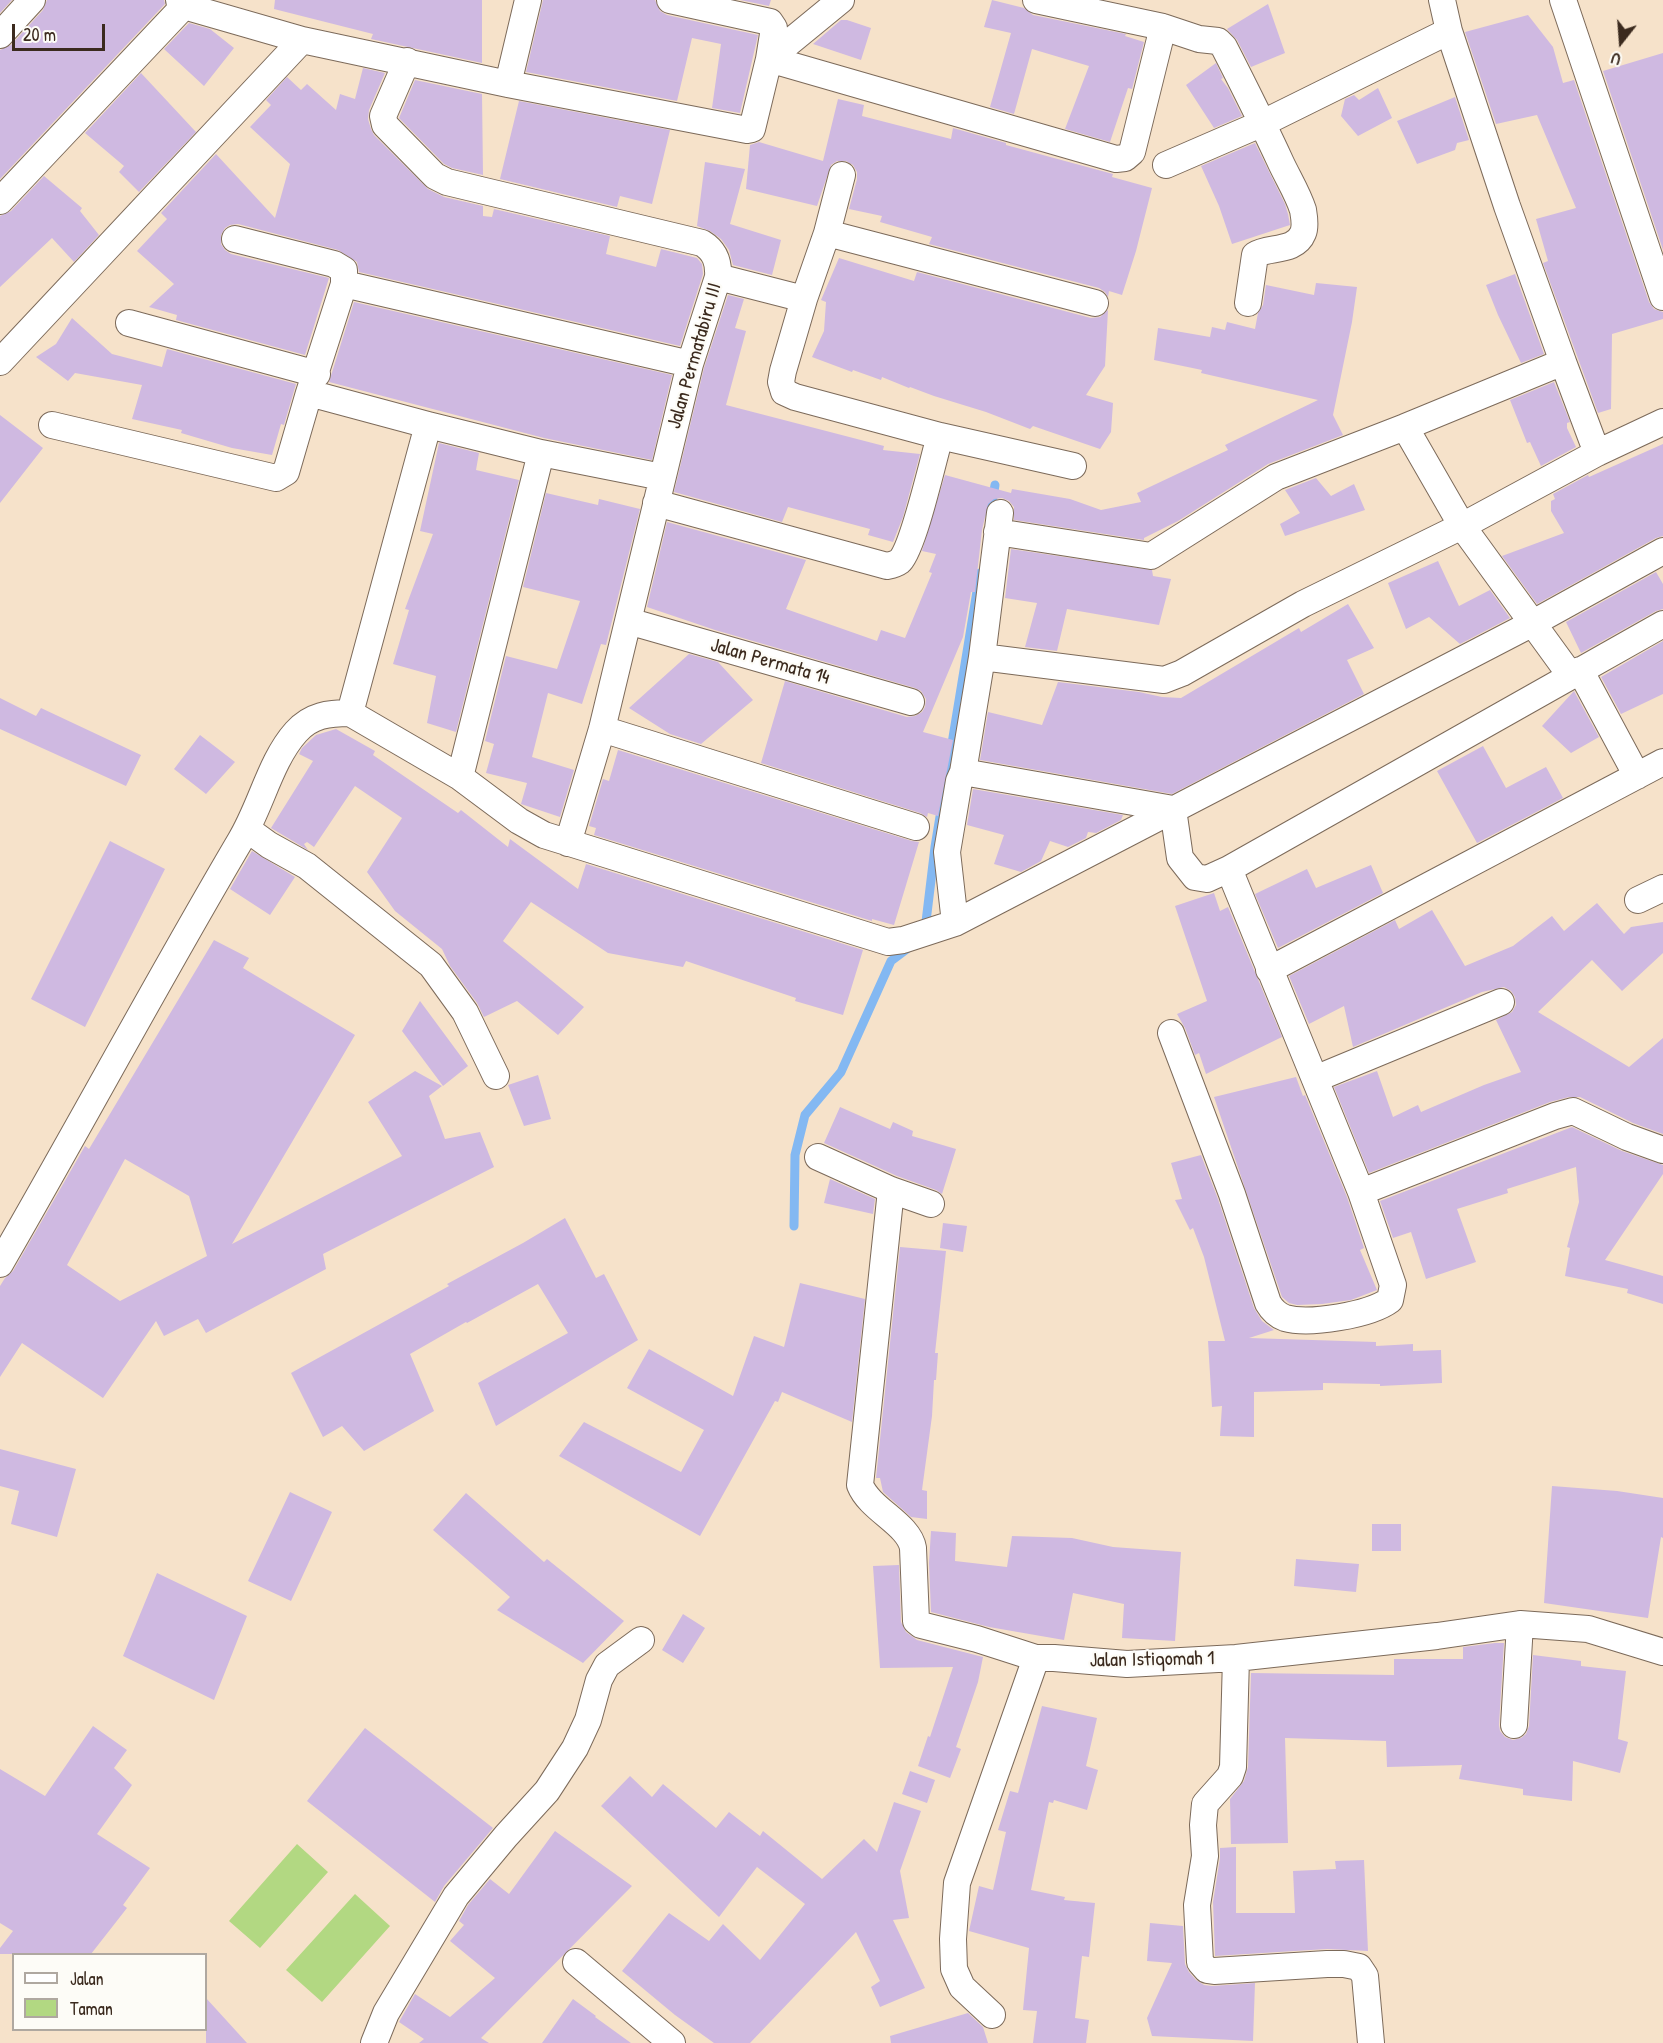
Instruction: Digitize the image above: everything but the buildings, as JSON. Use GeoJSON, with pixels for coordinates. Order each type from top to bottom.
{"type":"FeatureCollection","features":[{"type":"Feature","properties":{"kind":"street"},"geometry":{"type":"LineString","coordinates":[[0,35],[32,0]]}},
{"type":"Feature","properties":{"kind":"street"},"geometry":{"type":"LineString","coordinates":[[508,84],[528,0]]}},
{"type":"Feature","properties":{"kind":"street"},"geometry":{"type":"LineString","coordinates":[[0,201],[182,3],[302,40],[508,84],[747,130],[753,127],[774,28],[770,22],[670,0]]}},
{"type":"Feature","properties":{"kind":"street"},"geometry":{"type":"LineString","coordinates":[[769,59],[841,0]]}},
{"type":"Feature","properties":{"kind":"street"},"geometry":{"type":"LineString","coordinates":[[1037,0],[1163,27],[1199,39],[1218,41],[1221,44],[1263,123],[1302,207],[1305,224],[1304,232],[1292,245],[1255,255],[1248,303]]}},
{"type":"Feature","properties":{"kind":"street"},"geometry":{"type":"LineString","coordinates":[[1442,0],[1449,31],[1507,206],[1597,453]]}},
{"type":"Feature","properties":{"kind":"street"},"geometry":{"type":"LineString","coordinates":[[1563,0],[1663,297]]}},
{"type":"Feature","properties":{"kind":"street"},"geometry":{"type":"LineString","coordinates":[[769,59],[1116,159],[1125,158],[1132,152],[1163,27]]}},
{"type":"Feature","properties":{"kind":"street"},"geometry":{"type":"LineString","coordinates":[[1166,165],[1263,123],[1449,31]]}},
{"type":"Feature","properties":{"kind":"street"},"geometry":{"type":"LineString","coordinates":[[0,362],[302,40]]}},
{"type":"Feature","properties":{"kind":"street","name":"Jalan Permatabiru III"},"geometry":{"type":"LineString","coordinates":[[407,61],[383,116],[384,121],[385,125],[435,176],[447,182],[702,243],[710,248],[718,266],[718,277],[690,364],[602,729],[568,843]]}},
{"type":"Feature","properties":{"kind":"street"},"geometry":{"type":"LineString","coordinates":[[842,175],[827,233],[804,299],[783,371],[781,382],[784,392],[795,397],[940,436],[1073,466]]}},
{"type":"Feature","properties":{"kind":"street"},"geometry":{"type":"LineString","coordinates":[[827,233],[1095,303]]}},
{"type":"Feature","properties":{"kind":"street"},"geometry":{"type":"LineString","coordinates":[[52,425],[276,478],[286,472],[344,284],[344,270],[334,264],[235,239]]}},
{"type":"Feature","properties":{"kind":"street"},"geometry":{"type":"LineString","coordinates":[[718,277],[804,299]]}},
{"type":"Feature","properties":{"kind":"street"},"geometry":{"type":"LineString","coordinates":[[344,284],[690,364]]}},
{"type":"Feature","properties":{"kind":"street"},"geometry":{"type":"LineString","coordinates":[[129,323],[428,425],[541,453],[662,477]]}},
{"type":"Feature","properties":{"kind":"street"},"geometry":{"type":"LineString","coordinates":[[955,923],[947,852],[959,781],[963,772],[999,522],[1151,556],[1276,477],[1563,362]]}},
{"type":"Feature","properties":{"kind":"street"},"geometry":{"type":"LineString","coordinates":[[981,657],[1164,680],[1182,673],[1303,604],[1462,526],[1597,453],[1663,422]]}},
{"type":"Feature","properties":{"kind":"street"},"geometry":{"type":"LineString","coordinates":[[350,712],[428,425]]}},
{"type":"Feature","properties":{"kind":"street"},"geometry":{"type":"LineString","coordinates":[[1405,427],[1462,526],[1533,623],[1576,673],[1637,776]]}},
{"type":"Feature","properties":{"kind":"street"},"geometry":{"type":"LineString","coordinates":[[656,503],[887,566],[894,565],[901,560],[910,543],[940,436]]}},
{"type":"Feature","properties":{"kind":"street"},"geometry":{"type":"LineString","coordinates":[[460,777],[541,453]]}},
{"type":"Feature","properties":{"kind":"street"},"geometry":{"type":"LineString","coordinates":[[0,1264],[181,940],[247,830],[285,746],[298,730],[315,717],[329,713],[350,712],[460,777],[519,821],[544,835],[888,942],[903,940],[955,923],[1533,623],[1663,551]]}},
{"type":"Feature","properties":{"kind":"street","name":"Jalan Permata 14"},"geometry":{"type":"LineString","coordinates":[[628,621],[911,702]]}},
{"type":"Feature","properties":{"kind":"street"},"geometry":{"type":"LineString","coordinates":[[1173,809],[1180,858],[1196,877],[1207,879],[1663,624]]}},
{"type":"Feature","properties":{"kind":"street"},"geometry":{"type":"LineString","coordinates":[[602,729],[916,827]]}},
{"type":"Feature","properties":{"kind":"street"},"geometry":{"type":"LineString","coordinates":[[1269,970],[1663,762]]}},
{"type":"Feature","properties":{"kind":"street"},"geometry":{"type":"LineString","coordinates":[[963,772],[1173,809]]}},
{"type":"Feature","properties":{"kind":"street"},"geometry":{"type":"LineString","coordinates":[[247,830],[307,866],[431,965],[465,1012],[496,1076]]}},
{"type":"Feature","properties":{"kind":"street"},"geometry":{"type":"LineString","coordinates":[[1171,1033],[1232,1194],[1268,1303],[1276,1313],[1283,1317],[1308,1321],[1370,1309],[1390,1300],[1393,1285],[1361,1192],[1229,868]]}},
{"type":"Feature","properties":{"kind":"street"},"geometry":{"type":"LineString","coordinates":[[1638,900],[1663,888]]}},
{"type":"Feature","properties":{"kind":"street"},"geometry":{"type":"LineString","coordinates":[[1315,1079],[1501,1002]]}},
{"type":"Feature","properties":{"kind":"street"},"geometry":{"type":"LineString","coordinates":[[1361,1192],[1573,1111],[1627,1137],[1663,1150]]}},
{"type":"Feature","properties":{"kind":"street"},"geometry":{"type":"LineString","coordinates":[[818,1156],[891,1190],[931,1204]]}},
{"type":"Feature","properties":{"kind":"street","name":"Jalan Istiqomah 1"},"geometry":{"type":"LineString","coordinates":[[891,1190],[860,1485],[867,1498],[910,1538],[913,1548],[916,1621],[919,1623],[1036,1658],[1126,1664],[1236,1658],[1437,1636],[1520,1624],[1588,1629],[1663,1652]]}},
{"type":"Feature","properties":{"kind":"street"},"geometry":{"type":"LineString","coordinates":[[1514,1725],[1520,1624]]}},
{"type":"Feature","properties":{"kind":"street"},"geometry":{"type":"LineString","coordinates":[[374,2043],[386,2013],[456,1896],[506,1836],[548,1791],[575,1748],[588,1720],[599,1680],[607,1665],[642,1640]]}},
{"type":"Feature","properties":{"kind":"street"},"geometry":{"type":"LineString","coordinates":[[992,2015],[962,1987],[954,1969],[953,1939],[957,1883],[1036,1658]]}},
{"type":"Feature","properties":{"kind":"street"},"geometry":{"type":"LineString","coordinates":[[1236,1658],[1233,1767],[1230,1776],[1205,1804],[1204,1812],[1205,1856],[1197,1905],[1200,1962],[1207,1970],[1214,1971],[1327,1964],[1359,1967],[1365,1976],[1371,2043]]}},
{"type":"Feature","properties":{"kind":"street"},"geometry":{"type":"LineString","coordinates":[[576,1962],[672,2043]]}},
{"type":"Feature","properties":{"kind":"green space"},"geometry":{"type":"Polygon","coordinates":[[[297,1844],[328,1872],[260,1948],[229,1921],[297,1844]]]}},
{"type":"Feature","properties":{"kind":"green space"},"geometry":{"type":"Polygon","coordinates":[[[355,1894],[390,1926],[322,2002],[286,1970],[355,1894]]]}},
{"type":"Feature","properties":{"kind":"waterway"},"geometry":{"type":"LineString","coordinates":[[990,515],[995,485]]}},
{"type":"Feature","properties":{"kind":"waterway"},"geometry":{"type":"LineString","coordinates":[[925,930],[935,847],[980,573]]}},
{"type":"Feature","properties":{"kind":"waterway"},"geometry":{"type":"LineString","coordinates":[[794,1226],[795,1155],[805,1115],[841,1072],[891,961],[911,946]]}}]}
